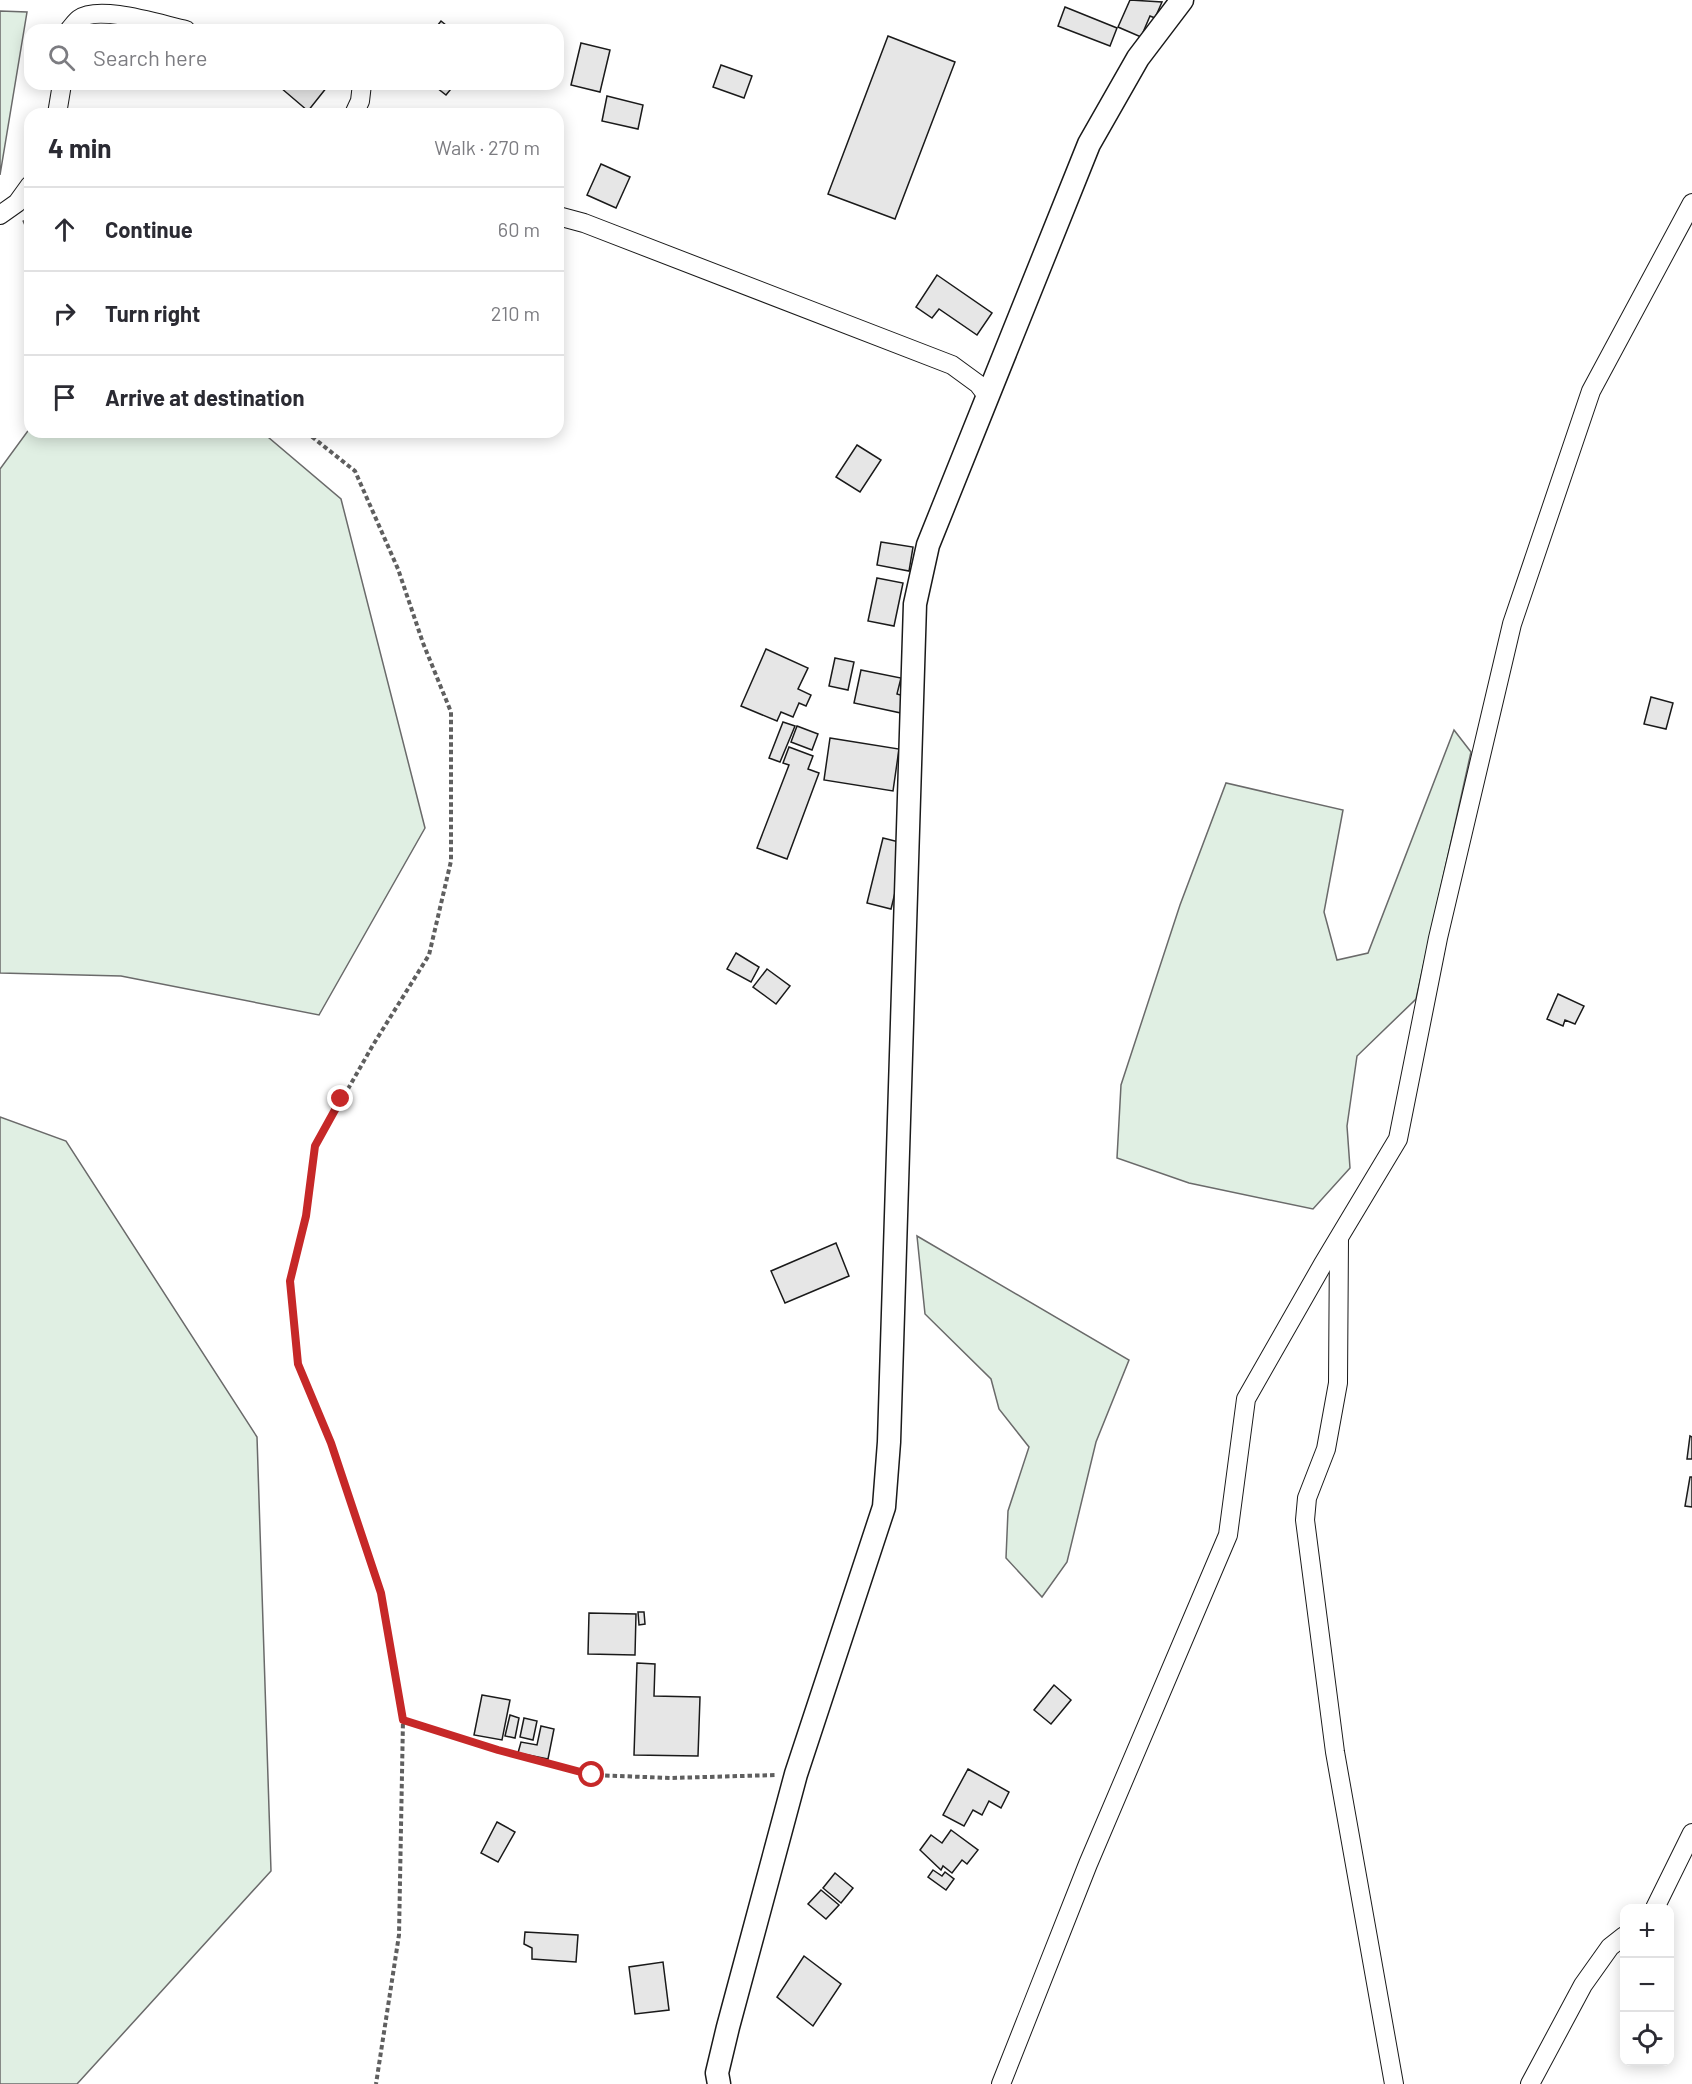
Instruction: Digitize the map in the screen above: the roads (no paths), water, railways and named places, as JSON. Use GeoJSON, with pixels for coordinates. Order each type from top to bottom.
{"type":"FeatureCollection","features":[{"type":"Feature","properties":{"kind":"street"},"geometry":{"type":"LineString","coordinates":[[719,2084],[717,2073],[728,2027],[796,1774],[884,1507],[890,1431],[915,604],[928,545],[1089,144],[1138,58],[1182,0]]}},
{"type":"Feature","properties":{"kind":"street"},"geometry":{"type":"LineString","coordinates":[[74,24],[80,18],[94,14],[120,15],[160,24]]}},
{"type":"Feature","properties":{"kind":"street"},"geometry":{"type":"LineString","coordinates":[[58,108],[61,90]]}},
{"type":"Feature","properties":{"kind":"street"},"geometry":{"type":"LineString","coordinates":[[357,108],[361,90]]}},
{"type":"Feature","properties":{"kind":"street"},"geometry":{"type":"LineString","coordinates":[[0,215],[17,203],[24,193]]}},
{"type":"Feature","properties":{"kind":"street"},"geometry":{"type":"LineString","coordinates":[[1000,2084],[1088,1864],[1227,1535],[1246,1399],[1398,1139],[1438,938],[1512,624],[1587,402],[1692,203]]}},
{"type":"Feature","properties":{"kind":"street"},"geometry":{"type":"LineString","coordinates":[[564,218],[584,223],[952,365],[978,384],[988,397]]}},
{"type":"Feature","properties":{"kind":"street"},"geometry":{"type":"LineString","coordinates":[[1339,1237],[1338,1383],[1326,1449],[1307,1498],[1305,1520],[1335,1752],[1394,2084]]}},
{"type":"Feature","properties":{"kind":"street"},"geometry":{"type":"LineString","coordinates":[[1657,1904],[1692,1833]]}},
{"type":"Feature","properties":{"kind":"street"},"geometry":{"type":"LineString","coordinates":[[1530,2084],[1583,1985],[1610,1947],[1620,1939]]}}]}
